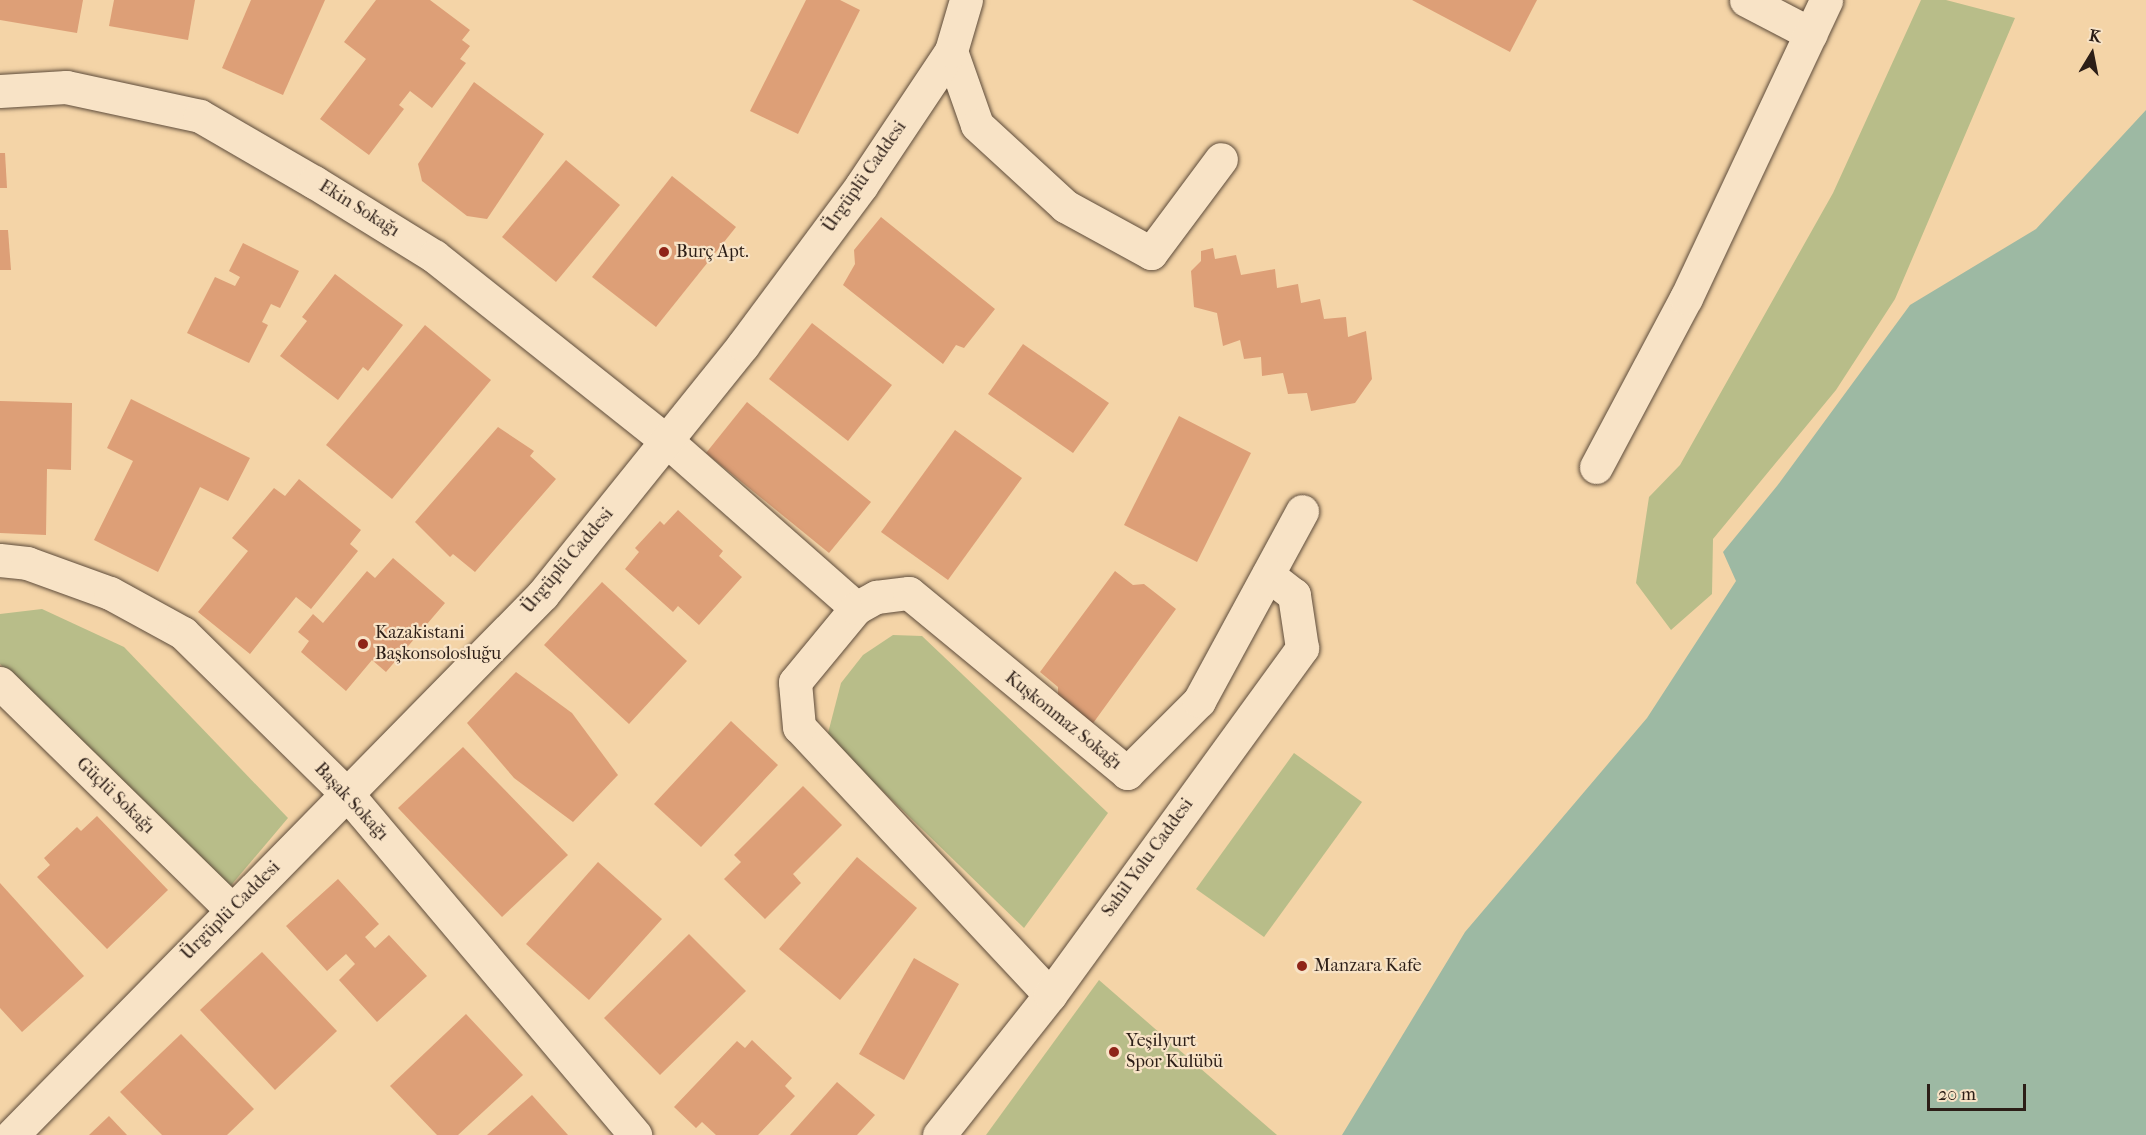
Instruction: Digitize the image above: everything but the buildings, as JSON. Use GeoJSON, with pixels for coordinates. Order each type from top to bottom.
{"type":"FeatureCollection","features":[{"type":"Feature","properties":{"kind":"street","name":"Ürgüplü Caddesi"},"geometry":{"type":"LineString","coordinates":[[12,1135],[231,909],[348,795],[543,594],[668,442],[861,186],[951,51],[966,0]]}},
{"type":"Feature","properties":{"kind":"street"},"geometry":{"type":"LineString","coordinates":[[1746,0],[1811,34]]}},
{"type":"Feature","properties":{"kind":"street"},"geometry":{"type":"LineString","coordinates":[[1596,467],[1686,298],[1826,0]]}},
{"type":"Feature","properties":{"kind":"street"},"geometry":{"type":"LineString","coordinates":[[951,51],[977,124],[1065,206],[1151,253],[1221,159]]}},
{"type":"Feature","properties":{"kind":"street","name":"Ekin Sokağı"},"geometry":{"type":"LineString","coordinates":[[0,91],[66,87],[200,116],[434,256],[668,442]]}},
{"type":"Feature","properties":{"kind":"street"},"geometry":{"type":"LineString","coordinates":[[668,442],[856,608]]}},
{"type":"Feature","properties":{"kind":"street","name":"Kuşkonmaz Sokağı"},"geometry":{"type":"LineString","coordinates":[[1050,996],[1006,946],[799,727],[795,682],[856,608],[876,597],[909,593],[1127,773],[1199,700],[1302,512]]}},
{"type":"Feature","properties":{"kind":"street","name":"Başak Sokağı"},"geometry":{"type":"LineString","coordinates":[[0,561],[27,563],[110,593],[183,633],[348,795],[635,1135]]}},
{"type":"Feature","properties":{"kind":"street","name":"Sahil Yolu Caddesi"},"geometry":{"type":"LineString","coordinates":[[939,1135],[1050,996],[1302,648],[1294,596],[1268,575]]}},
{"type":"Feature","properties":{"kind":"street","name":"Güçlü Sokağı"},"geometry":{"type":"LineString","coordinates":[[0,683],[231,909]]}},
{"type":"Feature","properties":{"kind":"green space"},"geometry":{"type":"Polygon","coordinates":[[[1921,0],[1946,0],[2015,18],[1895,299],[1836,390],[1713,539],[1712,594],[1671,630],[1636,583],[1649,497],[1680,465],[1833,193],[1921,0]]]}},
{"type":"Feature","properties":{"kind":"green space"},"geometry":{"type":"Polygon","coordinates":[[[42,609],[124,647],[288,818],[228,889],[0,664],[0,614],[42,609]]]}},
{"type":"Feature","properties":{"kind":"green space"},"geometry":{"type":"Polygon","coordinates":[[[893,635],[922,636],[1108,813],[1024,928],[827,737],[841,683],[863,655],[893,635]]]}},
{"type":"Feature","properties":{"kind":"green space"},"geometry":{"type":"Polygon","coordinates":[[[1294,753],[1362,802],[1264,937],[1196,889],[1294,753]]]}},
{"type":"Feature","properties":{"kind":"green space","name":"Yeşilyurt Spor Kulübü"},"geometry":{"type":"Polygon","coordinates":[[[1099,980],[1277,1135],[986,1135],[1099,980]]]}},
{"type":"Feature","properties":{"kind":"shaded area"},"geometry":{"type":"Polygon","coordinates":[[[2146,110],[2146,1135],[1342,1135],[1465,932],[1647,718],[1736,581],[1723,552],[1777,486],[1910,305],[2036,229],[2146,110]]]}},
{"type":"Feature","properties":{"kind":"place","name":"Burç Apt."},"geometry":{"type":"Point","coordinates":[664,252]}},
{"type":"Feature","properties":{"kind":"place","name":"Kazakistani Başkonsolosluğu"},"geometry":{"type":"Point","coordinates":[363,644]}},
{"type":"Feature","properties":{"kind":"place","name":"Manzara Kafe"},"geometry":{"type":"Point","coordinates":[1302,966]}},
{"type":"Feature","properties":{"kind":"place","name":"Yeşilyurt Spor Kulübü"},"geometry":{"type":"Point","coordinates":[1114,1052]}}]}
